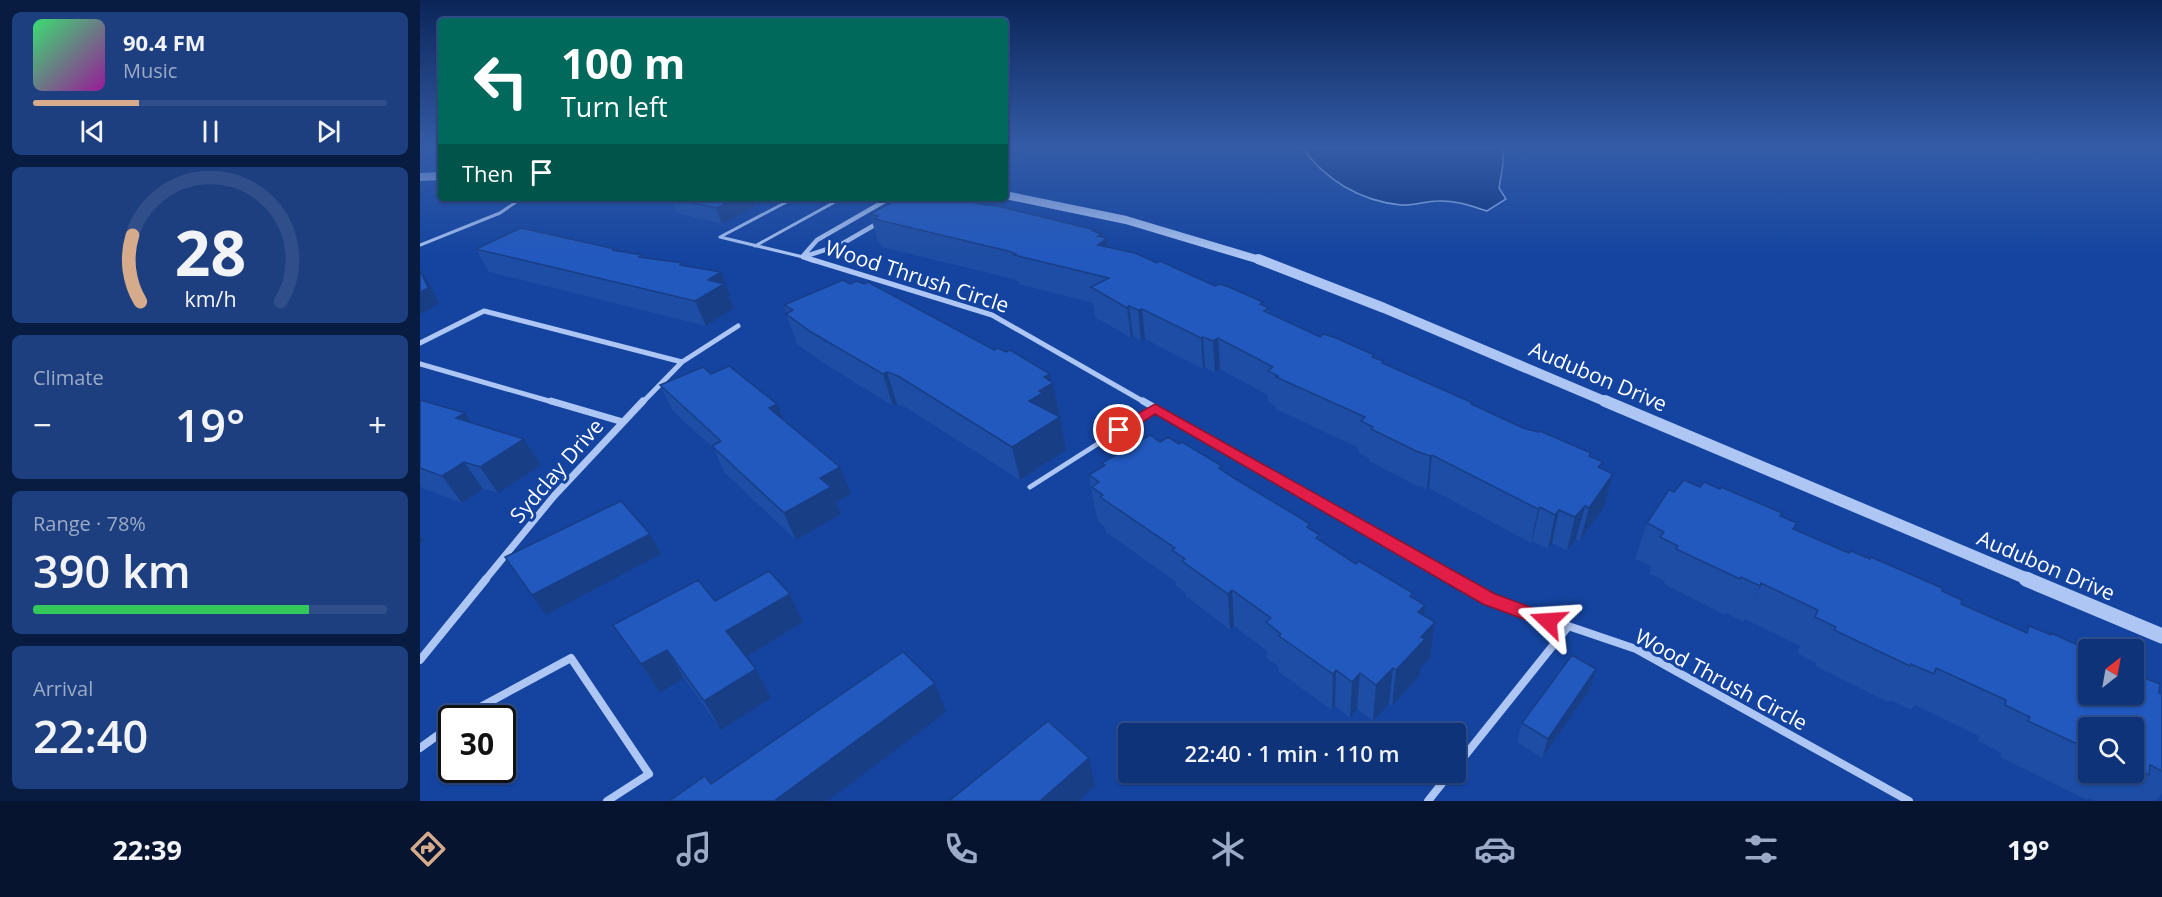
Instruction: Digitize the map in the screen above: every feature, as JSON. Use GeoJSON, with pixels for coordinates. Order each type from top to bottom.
{"type":"FeatureCollection","features":[{"type":"Feature","properties":{"kind":"street","name":"Audubon Drive"},"geometry":{"type":"LineString","coordinates":[[1008,196],[1135,223],[1235,252],[1289,271],[1384,308],[2162,636]]}},
{"type":"Feature","properties":{"kind":"street","name":"Wood Thrush Circle"},"geometry":{"type":"LineString","coordinates":[[802,257],[818,240],[885,201]]}},
{"type":"Feature","properties":{"kind":"street","name":"Wood Thrush Circle"},"geometry":{"type":"LineString","coordinates":[[802,257],[840,245],[880,222]]}},
{"type":"Feature","properties":{"kind":"street","name":"Wood Thrush Circle"},"geometry":{"type":"LineString","coordinates":[[802,257],[992,315],[1489,599],[1567,628],[1636,650],[1909,801]]}},
{"type":"Feature","properties":{"kind":"street"},"geometry":{"type":"LineString","coordinates":[[420,343],[483,311],[682,362]]}},
{"type":"Feature","properties":{"kind":"street","name":"Sydclay Drive"},"geometry":{"type":"LineString","coordinates":[[420,660],[554,496],[623,422],[682,362],[738,326]]}},
{"type":"Feature","properties":{"kind":"street"},"geometry":{"type":"LineString","coordinates":[[420,364],[623,422]]}},
{"type":"Feature","properties":{"kind":"street"},"geometry":{"type":"LineString","coordinates":[[1466,754],[1567,628]]}},
{"type":"Feature","properties":{"kind":"street"},"geometry":{"type":"LineString","coordinates":[[484,705],[571,658],[649,774],[607,801]]}},
{"type":"Feature","properties":{"kind":"street"},"geometry":{"type":"LineString","coordinates":[[420,748],[438,735]]}},
{"type":"Feature","properties":{"kind":"street"},"geometry":{"type":"LineString","coordinates":[[1428,801],[1442,783]]}},
{"type":"Feature","properties":{"kind":"lane"},"geometry":{"type":"LineString","coordinates":[[420,245],[500,213],[518,201]]}},
{"type":"Feature","properties":{"kind":"lane"},"geometry":{"type":"LineString","coordinates":[[788,201],[720,237],[802,257]]}},
{"type":"Feature","properties":{"kind":"lane"},"geometry":{"type":"LineString","coordinates":[[755,246],[837,201]]}},
{"type":"Feature","properties":{"kind":"lane"},"geometry":{"type":"LineString","coordinates":[[1030,487],[1155,408]]}},
{"type":"Feature","properties":{"kind":"water"},"geometry":{"type":"Polygon","coordinates":[[[1339,183],[1500,183],[1499,188],[1506,199],[1487,211],[1451,201],[1406,205],[1371,199],[1339,183]]]}},
{"type":"Feature","properties":{"kind":"building"},"geometry":{"type":"Polygon","coordinates":[[[684,201],[731,201],[716,208],[684,201]]]}},
{"type":"Feature","properties":{"kind":"building"},"geometry":{"type":"Polygon","coordinates":[[[894,201],[967,201],[998,206],[1095,230],[1093,231],[1102,234],[1098,236],[1107,238],[1098,245],[1135,253],[1157,263],[1160,261],[1215,286],[1219,284],[1229,287],[1263,302],[1260,304],[1269,308],[1264,311],[1320,337],[1324,334],[1336,338],[1374,355],[1372,357],[1383,361],[1382,363],[1523,428],[1540,431],[1591,453],[1589,456],[1603,462],[1598,467],[1613,474],[1589,508],[1585,506],[1575,517],[1559,510],[1555,515],[1540,507],[1538,509],[1432,455],[1416,451],[1371,429],[1373,427],[1361,421],[1365,417],[1276,377],[1278,376],[1268,371],[1273,367],[1218,338],[1213,341],[1201,338],[1142,309],[1138,310],[1129,306],[1127,308],[1091,287],[1109,278],[874,219],[878,216],[870,214],[894,201]]]}},
{"type":"Feature","properties":{"kind":"building"},"geometry":{"type":"Polygon","coordinates":[[[521,228],[642,255],[639,257],[683,263],[680,265],[721,272],[708,280],[724,284],[695,301],[476,249],[521,228]]]}},
{"type":"Feature","properties":{"kind":"building"},"geometry":{"type":"Polygon","coordinates":[[[420,270],[428,288],[420,292],[420,270]]]}},
{"type":"Feature","properties":{"kind":"building"},"geometry":{"type":"Polygon","coordinates":[[[843,280],[850,284],[857,281],[864,284],[868,282],[994,350],[998,348],[1006,352],[1010,350],[1050,374],[1044,377],[1053,383],[1039,391],[1043,393],[1029,401],[1060,417],[1012,447],[898,376],[887,372],[883,374],[811,332],[786,314],[793,310],[784,305],[843,280]]]}},
{"type":"Feature","properties":{"kind":"building"},"geometry":{"type":"Polygon","coordinates":[[[729,366],[777,404],[769,408],[840,467],[820,478],[831,487],[784,513],[712,446],[721,441],[660,385],[703,367],[711,374],[729,366]]]}},
{"type":"Feature","properties":{"kind":"building"},"geometry":{"type":"Polygon","coordinates":[[[420,400],[465,413],[456,418],[524,439],[480,467],[464,462],[442,476],[420,468],[420,400]]]}},
{"type":"Feature","properties":{"kind":"building"},"geometry":{"type":"Polygon","coordinates":[[[1150,435],[1160,442],[1168,437],[1179,444],[1182,442],[1222,466],[1219,468],[1229,475],[1310,524],[1307,527],[1320,535],[1316,538],[1356,564],[1359,561],[1413,593],[1410,596],[1425,605],[1418,612],[1435,622],[1421,637],[1425,639],[1396,670],[1393,668],[1376,685],[1360,673],[1352,682],[1336,670],[1333,674],[1279,636],[1281,634],[1266,622],[1271,618],[1232,590],[1228,594],[1182,561],[1185,559],[1172,550],[1175,548],[1100,497],[1103,495],[1092,487],[1099,482],[1089,475],[1105,465],[1102,463],[1150,435]]]}},
{"type":"Feature","properties":{"kind":"building"},"geometry":{"type":"Polygon","coordinates":[[[1684,480],[1700,487],[1704,482],[1720,489],[1721,487],[1782,513],[1780,516],[1797,523],[1793,529],[1849,553],[1851,551],[1870,559],[1871,557],[1942,588],[1942,591],[1962,600],[1961,604],[2027,633],[2029,626],[2078,645],[2078,705],[2144,705],[2144,678],[2160,684],[2162,771],[2150,765],[2149,775],[2144,773],[2144,717],[2078,717],[2078,744],[2028,721],[2030,717],[2005,705],[2006,700],[1936,668],[1934,674],[1911,664],[1910,666],[1834,630],[1836,627],[1815,617],[1818,610],[1761,583],[1760,586],[1741,577],[1740,579],[1676,549],[1678,546],[1660,537],[1664,532],[1647,523],[1669,490],[1674,492],[1684,480]]]}},
{"type":"Feature","properties":{"kind":"building"},"geometry":{"type":"Polygon","coordinates":[[[621,501],[650,534],[532,595],[505,557],[621,501]]]}},
{"type":"Feature","properties":{"kind":"building"},"geometry":{"type":"Polygon","coordinates":[[[769,571],[790,594],[726,631],[756,669],[704,701],[667,650],[641,664],[613,625],[698,580],[715,601],[769,571]]]}},
{"type":"Feature","properties":{"kind":"building"},"geometry":{"type":"Polygon","coordinates":[[[903,652],[935,683],[774,801],[669,801],[705,776],[711,784],[903,652]]]}},
{"type":"Feature","properties":{"kind":"building"},"geometry":{"type":"Polygon","coordinates":[[[1572,655],[1596,669],[1548,739],[1522,723],[1572,655]]]}},
{"type":"Feature","properties":{"kind":"building"},"geometry":{"type":"Polygon","coordinates":[[[1048,721],[1089,758],[1040,801],[949,801],[1048,721]]]}},
{"type":"Feature","properties":{"kind":"route"},"geometry":{"type":"LineString","coordinates":[[1119,430],[1155,408],[1489,599],[1548,621]]}}]}
